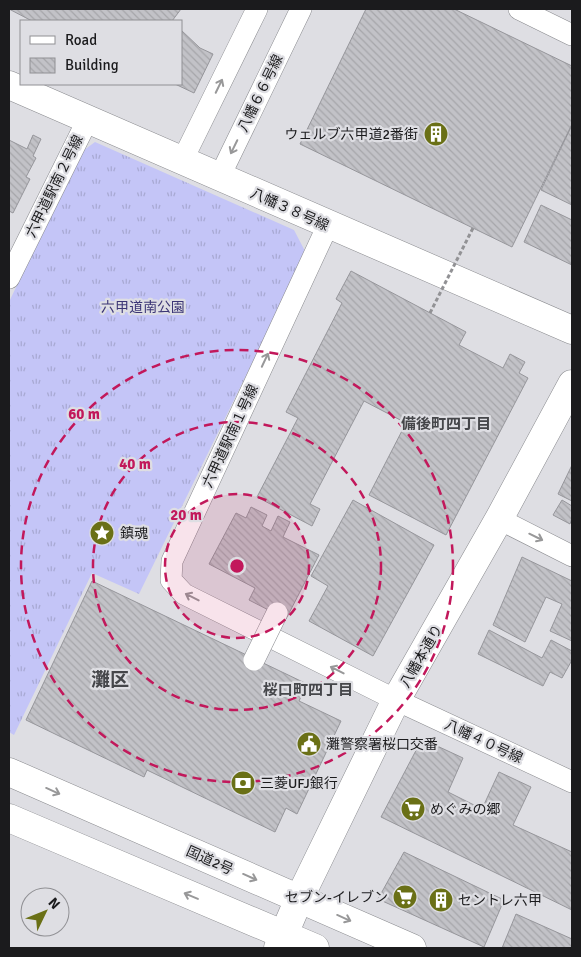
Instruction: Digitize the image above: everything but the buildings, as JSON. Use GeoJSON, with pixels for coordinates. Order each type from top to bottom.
{"type":"FeatureCollection","features":[{"type":"Feature","properties":{"kind":"main road","name":"八幡３８号線"},"geometry":{"type":"LineString","coordinates":[[9,85],[572,330]]}},
{"type":"Feature","properties":{"kind":"main road","name":"八幡本通り"},"geometry":{"type":"LineString","coordinates":[[281,942],[299,899],[396,700],[499,519],[572,384]]}},
{"type":"Feature","properties":{"kind":"main road","name":"国道2号"},"geometry":{"type":"LineString","coordinates":[[9,772],[412,948]]}},
{"type":"Feature","properties":{"kind":"main road"},"geometry":{"type":"LineString","coordinates":[[9,818],[281,942],[315,948]]}},
{"type":"Feature","properties":{"kind":"street"},"geometry":{"type":"LineString","coordinates":[[182,161],[257,9]]}},
{"type":"Feature","properties":{"kind":"street","name":"八幡６６号線"},"geometry":{"type":"LineString","coordinates":[[220,178],[300,9]]}},
{"type":"Feature","properties":{"kind":"street"},"geometry":{"type":"LineString","coordinates":[[519,9],[572,35]]}},
{"type":"Feature","properties":{"kind":"street","name":"六甲道駅南２号線"},"geometry":{"type":"LineString","coordinates":[[9,278],[86,120]]}},
{"type":"Feature","properties":{"kind":"street","name":"六甲道駅南１号線"},"geometry":{"type":"LineString","coordinates":[[328,225],[172,561],[171,580],[184,594],[396,700]]}},
{"type":"Feature","properties":{"kind":"street"},"geometry":{"type":"LineString","coordinates":[[499,519],[572,556]]}},
{"type":"Feature","properties":{"kind":"street"},"geometry":{"type":"LineString","coordinates":[[254,660],[277,613]]}},
{"type":"Feature","properties":{"kind":"street","name":"八幡４０号線"},"geometry":{"type":"LineString","coordinates":[[396,700],[572,782]]}},
{"type":"Feature","properties":{"kind":"path"},"geometry":{"type":"LineString","coordinates":[[430,313],[472,228]]}},
{"type":"Feature","properties":{"kind":"green space","name":"六甲道南公園"},"geometry":{"type":"Polygon","coordinates":[[[95,142],[294,230],[306,253],[139,594],[92,573],[14,735],[9,732],[9,302],[80,153],[95,142]]]}},
{"type":"Feature","properties":{"kind":"place","name":"ウェルブ六甲道2番街"},"geometry":{"type":"Point","coordinates":[436,134]}},
{"type":"Feature","properties":{"kind":"place","name":"鎮魂"},"geometry":{"type":"Point","coordinates":[102,533]}},
{"type":"Feature","properties":{"kind":"place","name":"灘警察署桜口交番"},"geometry":{"type":"Point","coordinates":[309,744]}},
{"type":"Feature","properties":{"kind":"place","name":"三菱UFJ銀行"},"geometry":{"type":"Point","coordinates":[243,783]}},
{"type":"Feature","properties":{"kind":"place","name":"めぐみの郷"},"geometry":{"type":"Point","coordinates":[413,809]}},
{"type":"Feature","properties":{"kind":"place","name":"セブン-イレブン"},"geometry":{"type":"Point","coordinates":[405,897]}},
{"type":"Feature","properties":{"kind":"place","name":"セントレ六甲"},"geometry":{"type":"Point","coordinates":[441,900]}},
{"type":"Feature","properties":{"kind":"district","name":"備後町四丁目"},"geometry":{"type":"Point","coordinates":[446,424]}},
{"type":"Feature","properties":{"kind":"district","name":"灘区"},"geometry":{"type":"Point","coordinates":[110,679]}},
{"type":"Feature","properties":{"kind":"district","name":"桜口町四丁目"},"geometry":{"type":"Point","coordinates":[308,690]}}]}
